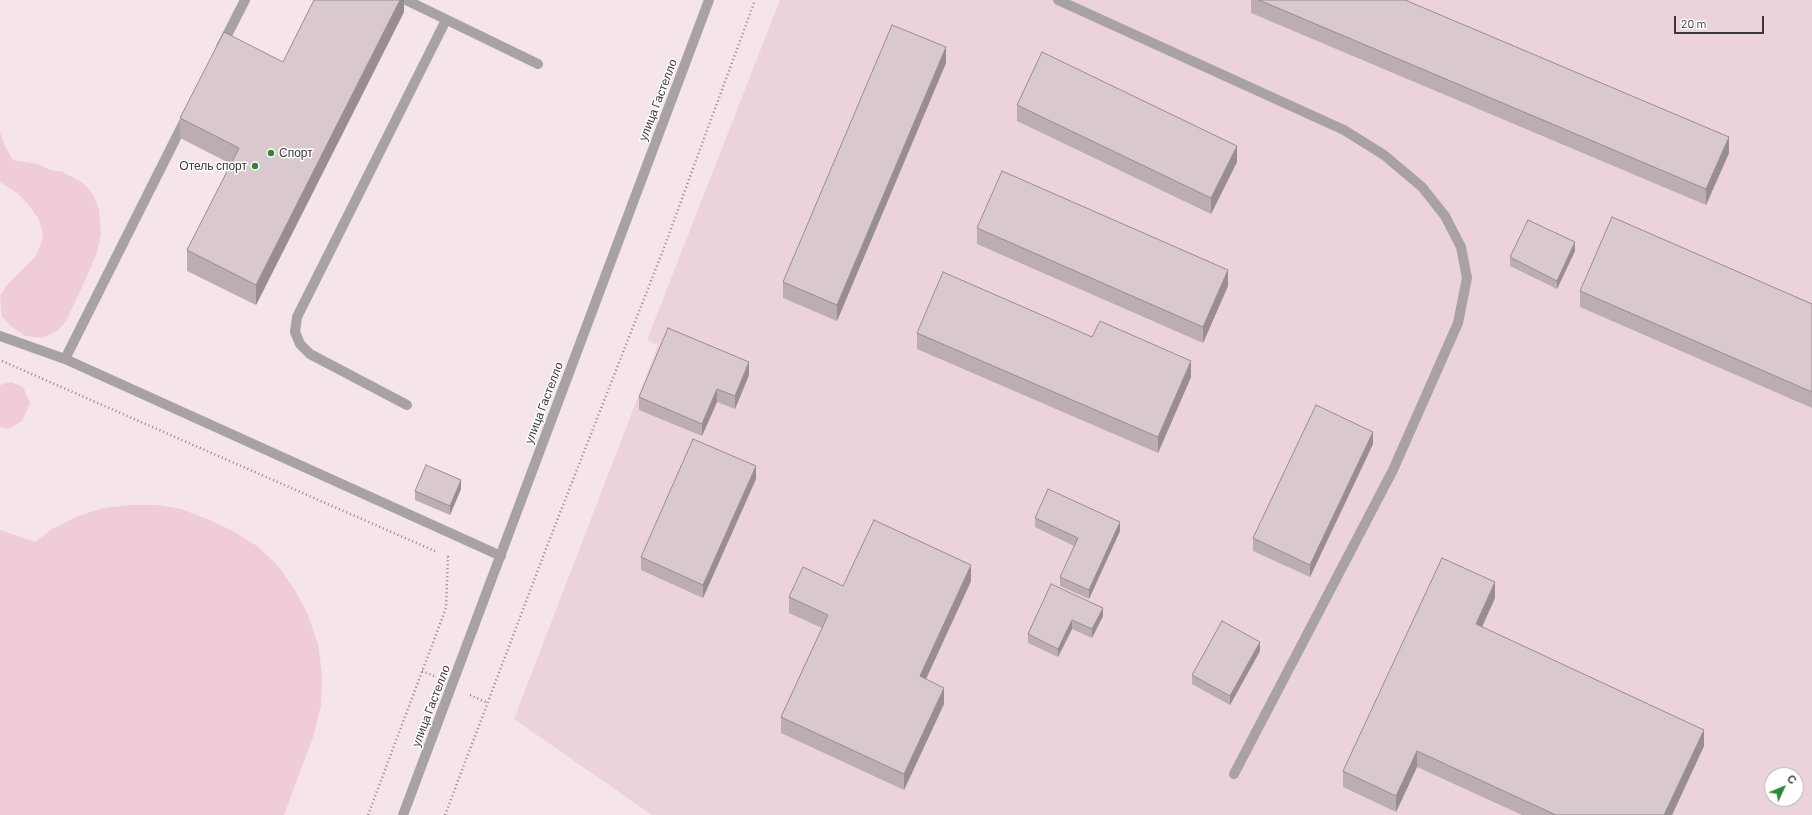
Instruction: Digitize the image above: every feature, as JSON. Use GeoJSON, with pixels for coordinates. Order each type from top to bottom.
{"type":"FeatureCollection","features":[{"type":"Feature","properties":{"kind":"street"},"geometry":{"type":"LineString","coordinates":[[216,56],[245,0]]}},
{"type":"Feature","properties":{"kind":"street"},"geometry":{"type":"LineString","coordinates":[[406,0],[538,64]]}},
{"type":"Feature","properties":{"kind":"street","name":"улица Гастелло"},"geometry":{"type":"LineString","coordinates":[[403,815],[709,0]]}},
{"type":"Feature","properties":{"kind":"street"},"geometry":{"type":"LineString","coordinates":[[1058,0],[1344,130],[1384,155],[1422,187],[1445,216],[1461,248],[1467,278],[1458,323],[1393,470],[1234,774]]}},
{"type":"Feature","properties":{"kind":"street"},"geometry":{"type":"LineString","coordinates":[[407,406],[310,354],[300,344],[295,332],[297,317],[446,20]]}},
{"type":"Feature","properties":{"kind":"street"},"geometry":{"type":"LineString","coordinates":[[65,359],[192,106]]}},
{"type":"Feature","properties":{"kind":"street"},"geometry":{"type":"LineString","coordinates":[[0,336],[65,359],[501,556]]}},
{"type":"Feature","properties":{"kind":"path"},"geometry":{"type":"LineString","coordinates":[[445,815],[549,541],[662,253],[755,0]]}},
{"type":"Feature","properties":{"kind":"path"},"geometry":{"type":"LineString","coordinates":[[0,360],[448,557],[446,608],[368,815]]}},
{"type":"Feature","properties":{"kind":"shaded area"},"geometry":{"type":"Polygon","coordinates":[[[780,0],[1812,0],[1812,815],[652,815],[514,719],[658,345],[647,340],[780,0]]]}},
{"type":"Feature","properties":{"kind":"shaded area"},"geometry":{"type":"Polygon","coordinates":[[[0,132],[6,148],[13,160],[38,164],[50,170],[63,172],[83,183],[93,194],[99,210],[101,234],[97,253],[83,285],[66,321],[58,330],[42,338],[25,336],[12,327],[2,317],[0,296],[7,285],[36,256],[42,241],[43,232],[38,218],[27,203],[17,193],[0,182],[0,132]]]}},
{"type":"Feature","properties":{"kind":"shaded area"},"geometry":{"type":"Polygon","coordinates":[[[11,382],[23,387],[30,403],[22,421],[9,429],[0,427],[0,385],[11,382]]]}},
{"type":"Feature","properties":{"kind":"shaded area"},"geometry":{"type":"Polygon","coordinates":[[[130,505],[157,505],[181,509],[233,531],[257,546],[278,566],[295,590],[308,615],[318,644],[322,674],[321,705],[313,737],[284,815],[0,815],[0,530],[35,542],[52,529],[76,517],[103,508],[130,505]]]}},
{"type":"Feature","properties":{"kind":"building","name":"Спорт"},"geometry":{"type":"Polygon","coordinates":[[[314,0],[400,0],[256,285],[187,250],[239,148],[180,118],[224,32],[283,62],[314,0]]]}},
{"type":"Feature","properties":{"kind":"building"},"geometry":{"type":"Polygon","coordinates":[[[1259,0],[1405,0],[1729,137],[1706,189],[1259,0]]]}},
{"type":"Feature","properties":{"kind":"building"},"geometry":{"type":"Polygon","coordinates":[[[892,25],[946,47],[837,305],[783,282],[892,25]]]}},
{"type":"Feature","properties":{"kind":"building"},"geometry":{"type":"Polygon","coordinates":[[[1042,52],[1237,146],[1211,198],[1017,105],[1042,52]]]}},
{"type":"Feature","properties":{"kind":"building"},"geometry":{"type":"Polygon","coordinates":[[[1002,171],[1228,270],[1203,327],[977,228],[1002,171]]]}},
{"type":"Feature","properties":{"kind":"building"},"geometry":{"type":"Polygon","coordinates":[[[1612,217],[1812,304],[1812,392],[1580,291],[1612,217]]]}},
{"type":"Feature","properties":{"kind":"building"},"geometry":{"type":"Polygon","coordinates":[[[1528,220],[1575,242],[1557,281],[1510,257],[1528,220]]]}},
{"type":"Feature","properties":{"kind":"building"},"geometry":{"type":"Polygon","coordinates":[[[943,272],[1092,337],[1100,321],[1191,361],[1158,437],[917,333],[943,272]]]}},
{"type":"Feature","properties":{"kind":"building"},"geometry":{"type":"Polygon","coordinates":[[[668,328],[749,362],[735,396],[717,389],[702,424],[639,397],[668,328]]]}},
{"type":"Feature","properties":{"kind":"building"},"geometry":{"type":"Polygon","coordinates":[[[1316,405],[1373,432],[1310,565],[1253,538],[1316,405]]]}},
{"type":"Feature","properties":{"kind":"building"},"geometry":{"type":"Polygon","coordinates":[[[693,439],[756,466],[703,585],[641,557],[693,439]]]}},
{"type":"Feature","properties":{"kind":"building"},"geometry":{"type":"Polygon","coordinates":[[[426,465],[461,480],[450,506],[415,491],[426,465]]]}},
{"type":"Feature","properties":{"kind":"building"},"geometry":{"type":"Polygon","coordinates":[[[1048,489],[1120,522],[1089,590],[1060,577],[1078,538],[1035,518],[1048,489]]]}},
{"type":"Feature","properties":{"kind":"building"},"geometry":{"type":"Polygon","coordinates":[[[874,520],[971,565],[920,676],[944,688],[904,774],[781,717],[828,615],[789,597],[803,567],[843,586],[874,520]]]}},
{"type":"Feature","properties":{"kind":"building"},"geometry":{"type":"Polygon","coordinates":[[[1442,558],[1495,582],[1476,624],[1704,730],[1664,815],[1556,815],[1417,751],[1396,796],[1343,771],[1442,558]]]}},
{"type":"Feature","properties":{"kind":"building"},"geometry":{"type":"Polygon","coordinates":[[[1051,584],[1103,608],[1092,629],[1072,620],[1058,649],[1028,634],[1051,584]]]}},
{"type":"Feature","properties":{"kind":"building"},"geometry":{"type":"Polygon","coordinates":[[[1222,621],[1260,642],[1230,696],[1192,675],[1222,621]]]}},
{"type":"Feature","properties":{"kind":"place","name":"Спорт"},"geometry":{"type":"Point","coordinates":[271,153]}},
{"type":"Feature","properties":{"kind":"place","name":"Отель спорт"},"geometry":{"type":"Point","coordinates":[255,166]}}]}
